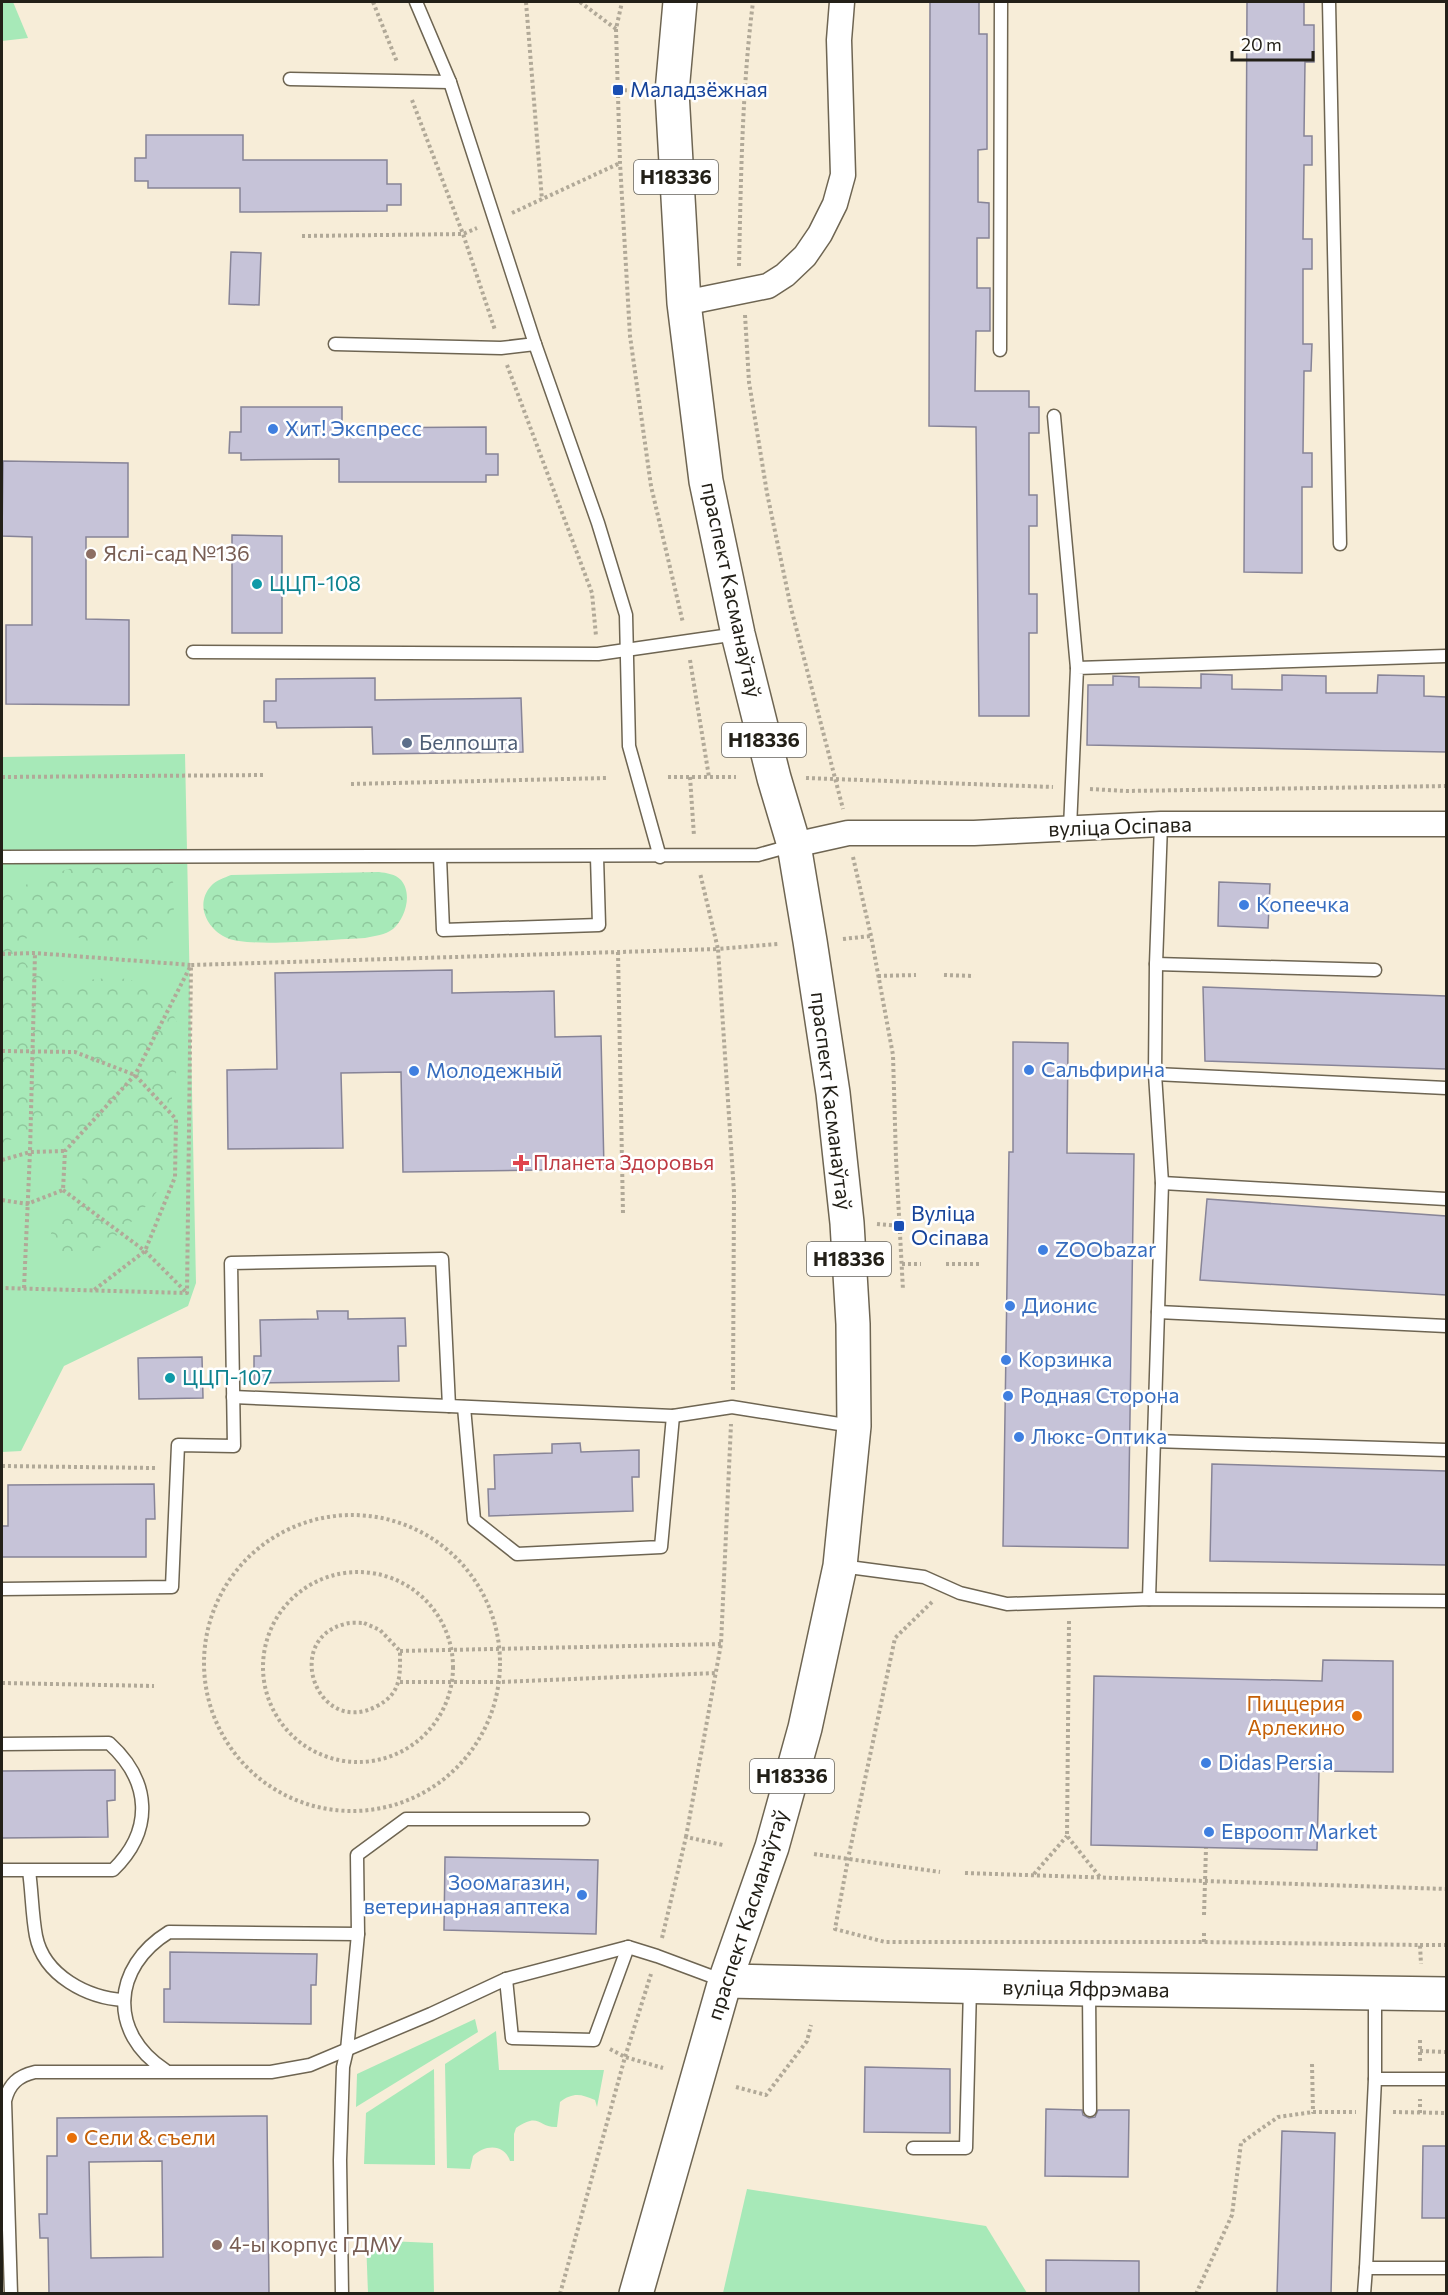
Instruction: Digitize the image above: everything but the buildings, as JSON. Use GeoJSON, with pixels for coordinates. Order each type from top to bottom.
{"type":"FeatureCollection","features":[{"type":"Feature","properties":{"kind":"main road","name":"праспект Касманаўтаў"},"geometry":{"type":"LineString","coordinates":[[636,2294],[725,1981],[772,1847],[805,1728],[840,1566],[854,1426],[852,1301],[847,1223],[833,1093],[794,845],[774,778],[738,634],[706,481],[684,303],[672,92],[680,2]]}},
{"type":"Feature","properties":{"kind":"main road","name":"вуліца Яфрэмава"},"geometry":{"type":"LineString","coordinates":[[725,1981],[1446,1994]]}},
{"type":"Feature","properties":{"kind":"street"},"geometry":{"type":"LineString","coordinates":[[684,303],[768,286],[792,269],[805,256],[820,234],[835,204],[843,175],[839,40],[842,2]]}},
{"type":"Feature","properties":{"kind":"street","name":"вуліца Осіпава"},"geometry":{"type":"LineString","coordinates":[[794,845],[848,833],[974,833],[1161,824],[1446,824]]}},
{"type":"Feature","properties":{"kind":"lane"},"geometry":{"type":"LineString","coordinates":[[416,2],[450,82],[535,344],[602,534],[626,615],[629,746],[660,857]]}},
{"type":"Feature","properties":{"kind":"lane"},"geometry":{"type":"LineString","coordinates":[[1000,350],[1001,2]]}},
{"type":"Feature","properties":{"kind":"lane"},"geometry":{"type":"LineString","coordinates":[[1329,2],[1340,544]]}},
{"type":"Feature","properties":{"kind":"lane"},"geometry":{"type":"LineString","coordinates":[[290,79],[450,82]]}},
{"type":"Feature","properties":{"kind":"lane"},"geometry":{"type":"LineString","coordinates":[[335,344],[501,348],[535,344]]}},
{"type":"Feature","properties":{"kind":"lane"},"geometry":{"type":"LineString","coordinates":[[1054,416],[1077,668],[1070,828]]}},
{"type":"Feature","properties":{"kind":"lane"},"geometry":{"type":"LineString","coordinates":[[193,652],[598,654],[738,634]]}},
{"type":"Feature","properties":{"kind":"lane"},"geometry":{"type":"LineString","coordinates":[[1077,668],[1446,656]]}},
{"type":"Feature","properties":{"kind":"lane"},"geometry":{"type":"LineString","coordinates":[[1149,1599],[1162,1183],[1155,1074],[1161,824]]}},
{"type":"Feature","properties":{"kind":"lane"},"geometry":{"type":"LineString","coordinates":[[2,857],[660,857],[758,855],[794,845]]}},
{"type":"Feature","properties":{"kind":"lane"},"geometry":{"type":"LineString","coordinates":[[440,857],[443,930],[600,925],[597,857]]}},
{"type":"Feature","properties":{"kind":"lane"},"geometry":{"type":"LineString","coordinates":[[1156,964],[1375,970]]}},
{"type":"Feature","properties":{"kind":"lane"},"geometry":{"type":"LineString","coordinates":[[1155,1074],[1446,1088]]}},
{"type":"Feature","properties":{"kind":"lane"},"geometry":{"type":"LineString","coordinates":[[1162,1183],[1446,1199]]}},
{"type":"Feature","properties":{"kind":"lane"},"geometry":{"type":"LineString","coordinates":[[2,1589],[172,1587],[178,1445],[234,1446],[231,1263],[442,1259],[449,1406]]}},
{"type":"Feature","properties":{"kind":"lane"},"geometry":{"type":"LineString","coordinates":[[1158,1312],[1446,1326]]}},
{"type":"Feature","properties":{"kind":"lane"},"geometry":{"type":"LineString","coordinates":[[233,1397],[673,1416],[732,1407],[854,1426]]}},
{"type":"Feature","properties":{"kind":"lane"},"geometry":{"type":"LineString","coordinates":[[464,1407],[474,1520],[517,1554],[661,1547],[673,1416]]}},
{"type":"Feature","properties":{"kind":"lane"},"geometry":{"type":"LineString","coordinates":[[1153,1441],[1446,1450]]}},
{"type":"Feature","properties":{"kind":"lane"},"geometry":{"type":"LineString","coordinates":[[840,1566],[924,1577],[960,1593],[1007,1604],[1149,1599],[1446,1601]]}},
{"type":"Feature","properties":{"kind":"lane"},"geometry":{"type":"LineString","coordinates":[[2,1744],[109,1743],[130,1764],[141,1791],[142,1805],[138,1834],[128,1854],[113,1870],[2,1870]]}},
{"type":"Feature","properties":{"kind":"lane"},"geometry":{"type":"LineString","coordinates":[[342,2294],[340,2160],[343,2067],[347,2050],[358,1934],[357,1855],[406,1819],[583,1819]]}},
{"type":"Feature","properties":{"kind":"lane"},"geometry":{"type":"LineString","coordinates":[[29,1871],[36,1938],[50,1962],[69,1982],[82,1990],[95,1996],[124,2000]]}},
{"type":"Feature","properties":{"kind":"lane"},"geometry":{"type":"LineString","coordinates":[[166,2071],[154,2063],[135,2042],[125,2014],[124,2000],[127,1983],[138,1960],[155,1941],[169,1932],[358,1934]]}},
{"type":"Feature","properties":{"kind":"lane"},"geometry":{"type":"LineString","coordinates":[[11,2294],[5,2101],[16,2079],[26,2074],[35,2072],[271,2072],[310,2065],[431,2014],[506,1978],[628,1947],[725,1981]]}},
{"type":"Feature","properties":{"kind":"lane"},"geometry":{"type":"LineString","coordinates":[[506,1978],[512,2038],[594,2040],[628,1947]]}},
{"type":"Feature","properties":{"kind":"lane"},"geometry":{"type":"LineString","coordinates":[[913,2148],[966,2148],[970,1986]]}},
{"type":"Feature","properties":{"kind":"lane"},"geometry":{"type":"LineString","coordinates":[[1089,1989],[1090,2110]]}},
{"type":"Feature","properties":{"kind":"lane"},"geometry":{"type":"LineString","coordinates":[[1364,2294],[1374,2112],[1375,1994]]}},
{"type":"Feature","properties":{"kind":"lane"},"geometry":{"type":"LineString","coordinates":[[1375,2079],[1446,2079]]}},
{"type":"Feature","properties":{"kind":"lane"},"geometry":{"type":"LineString","coordinates":[[1366,2268],[1446,2268]]}},
{"type":"Feature","properties":{"kind":"path"},"geometry":{"type":"LineString","coordinates":[[526,2],[542,200]]}},
{"type":"Feature","properties":{"kind":"path"},"geometry":{"type":"LineString","coordinates":[[580,2],[616,29]]}},
{"type":"Feature","properties":{"kind":"path"},"geometry":{"type":"LineString","coordinates":[[622,2],[616,29],[620,163],[630,336],[649,474],[684,625]]}},
{"type":"Feature","properties":{"kind":"path"},"geometry":{"type":"LineString","coordinates":[[753,2],[747,48],[742,134],[739,274],[745,309],[749,382],[767,493],[791,608],[844,813]]}},
{"type":"Feature","properties":{"kind":"path"},"geometry":{"type":"LineString","coordinates":[[302,236],[463,234],[620,163]]}},
{"type":"Feature","properties":{"kind":"path"},"geometry":{"type":"LineString","coordinates":[[690,657],[709,777]]}},
{"type":"Feature","properties":{"kind":"path"},"geometry":{"type":"LineString","coordinates":[[2,777],[265,775]]}},
{"type":"Feature","properties":{"kind":"path"},"geometry":{"type":"LineString","coordinates":[[668,777],[736,777]]}},
{"type":"Feature","properties":{"kind":"path"},"geometry":{"type":"LineString","coordinates":[[560,2294],[625,2057],[657,1956],[686,1837],[721,1644],[732,1407],[734,1192],[717,949],[696,856],[690,777]]}},
{"type":"Feature","properties":{"kind":"path"},"geometry":{"type":"LineString","coordinates":[[351,784],[608,778]]}},
{"type":"Feature","properties":{"kind":"path"},"geometry":{"type":"LineString","coordinates":[[802,778],[1126,791],[1446,786]]}},
{"type":"Feature","properties":{"kind":"path"},"geometry":{"type":"LineString","coordinates":[[853,856],[871,936],[893,1055],[903,1290]]}},
{"type":"Feature","properties":{"kind":"path"},"geometry":{"type":"LineString","coordinates":[[843,939],[871,936]]}},
{"type":"Feature","properties":{"kind":"path"},"geometry":{"type":"LineString","coordinates":[[2,954],[35,953],[191,965],[717,949],[778,944]]}},
{"type":"Feature","properties":{"kind":"path"},"geometry":{"type":"LineString","coordinates":[[618,952],[623,1213]]}},
{"type":"Feature","properties":{"kind":"path"},"geometry":{"type":"LineString","coordinates":[[24,1288],[35,953]]}},
{"type":"Feature","properties":{"kind":"path"},"geometry":{"type":"LineString","coordinates":[[63,1190],[65,1151],[135,1075],[191,965]]}},
{"type":"Feature","properties":{"kind":"path"},"geometry":{"type":"LineString","coordinates":[[187,1293],[191,965]]}},
{"type":"Feature","properties":{"kind":"path"},"geometry":{"type":"LineString","coordinates":[[878,976],[916,975]]}},
{"type":"Feature","properties":{"kind":"path"},"geometry":{"type":"LineString","coordinates":[[944,975],[974,976]]}},
{"type":"Feature","properties":{"kind":"path"},"geometry":{"type":"LineString","coordinates":[[2,1052],[75,1053],[135,1075],[176,1119],[175,1177],[145,1251],[93,1290]]}},
{"type":"Feature","properties":{"kind":"path"},"geometry":{"type":"LineString","coordinates":[[2,1160],[30,1152],[65,1151]]}},
{"type":"Feature","properties":{"kind":"path"},"geometry":{"type":"LineString","coordinates":[[63,1190],[145,1251],[187,1293]]}},
{"type":"Feature","properties":{"kind":"path"},"geometry":{"type":"LineString","coordinates":[[2,1200],[27,1204],[63,1190]]}},
{"type":"Feature","properties":{"kind":"path"},"geometry":{"type":"LineString","coordinates":[[902,1264],[921,1264]]}},
{"type":"Feature","properties":{"kind":"path"},"geometry":{"type":"LineString","coordinates":[[946,1264],[979,1264]]}},
{"type":"Feature","properties":{"kind":"path"},"geometry":{"type":"LineString","coordinates":[[2,1288],[187,1293]]}},
{"type":"Feature","properties":{"kind":"path"},"geometry":{"type":"LineString","coordinates":[[2,1466],[155,1468]]}},
{"type":"Feature","properties":{"kind":"path"},"geometry":{"type":"LineString","coordinates":[[354,1512],[416,1527],[467,1565],[497,1622],[499,1649],[501,1682],[481,1742],[439,1786],[383,1810],[323,1810],[279,1794],[242,1765],[216,1726],[203,1680],[209,1617],[241,1562],[292,1525],[354,1512]]}},
{"type":"Feature","properties":{"kind":"path"},"geometry":{"type":"LineString","coordinates":[[373,1572],[408,1586],[435,1611],[451,1650],[453,1682],[438,1719],[412,1746],[375,1761],[337,1760],[304,1746],[278,1720],[264,1688],[264,1651],[277,1616],[302,1589],[336,1574],[373,1572]]}},
{"type":"Feature","properties":{"kind":"path"},"geometry":{"type":"LineString","coordinates":[[926,1607],[895,1638],[835,1929],[885,1942],[1446,1945]]}},
{"type":"Feature","properties":{"kind":"path"},"geometry":{"type":"LineString","coordinates":[[1069,1612],[1067,1836],[1100,1878]]}},
{"type":"Feature","properties":{"kind":"path"},"geometry":{"type":"LineString","coordinates":[[364,1623],[380,1630],[400,1651],[400,1682],[383,1703],[369,1711],[354,1713],[335,1708],[321,1696],[312,1679],[311,1661],[317,1644],[330,1631],[346,1624],[364,1623]]}},
{"type":"Feature","properties":{"kind":"path"},"geometry":{"type":"LineString","coordinates":[[400,1651],[721,1644]]}},
{"type":"Feature","properties":{"kind":"path"},"geometry":{"type":"LineString","coordinates":[[400,1682],[501,1682],[717,1674]]}},
{"type":"Feature","properties":{"kind":"path"},"geometry":{"type":"LineString","coordinates":[[2,1683],[154,1686]]}},
{"type":"Feature","properties":{"kind":"path"},"geometry":{"type":"LineString","coordinates":[[1033,1875],[1067,1836]]}},
{"type":"Feature","properties":{"kind":"path"},"geometry":{"type":"LineString","coordinates":[[686,1837],[723,1845]]}},
{"type":"Feature","properties":{"kind":"path"},"geometry":{"type":"LineString","coordinates":[[1204,1915],[1206,1848]]}},
{"type":"Feature","properties":{"kind":"path"},"geometry":{"type":"LineString","coordinates":[[814,1854],[940,1872]]}},
{"type":"Feature","properties":{"kind":"path"},"geometry":{"type":"LineString","coordinates":[[965,1873],[1446,1889]]}},
{"type":"Feature","properties":{"kind":"path"},"geometry":{"type":"LineString","coordinates":[[1203,1942],[1204,1930]]}},
{"type":"Feature","properties":{"kind":"path"},"geometry":{"type":"LineString","coordinates":[[1420,1945],[1420,1966]]}},
{"type":"Feature","properties":{"kind":"path"},"geometry":{"type":"LineString","coordinates":[[736,2087],[766,2095],[807,2041],[811,2025]]}},
{"type":"Feature","properties":{"kind":"path"},"geometry":{"type":"LineString","coordinates":[[594,2040],[625,2057],[663,2068]]}},
{"type":"Feature","properties":{"kind":"path"},"geometry":{"type":"LineString","coordinates":[[1420,2051],[1446,2052]]}},
{"type":"Feature","properties":{"kind":"path"},"geometry":{"type":"LineString","coordinates":[[1312,2064],[1313,2112]]}},
{"type":"Feature","properties":{"kind":"path"},"geometry":{"type":"LineString","coordinates":[[1196,2294],[1232,2215],[1242,2143],[1278,2117],[1313,2112],[1446,2113]]}},
{"type":"Feature","properties":{"kind":"green space"},"geometry":{"type":"Polygon","coordinates":[[[2,2],[13,2],[28,38],[2,41],[2,2]]]}},
{"type":"Feature","properties":{"kind":"green space"},"geometry":{"type":"Polygon","coordinates":[[[185,754],[196,1283],[188,1306],[64,1366],[21,1451],[2,1452],[2,757],[185,754]]]}},
{"type":"Feature","properties":{"kind":"green space"},"geometry":{"type":"Polygon","coordinates":[[[109,861],[151,864],[168,874],[173,882],[176,902],[164,927],[149,938],[120,947],[100,946],[66,931],[47,928],[31,934],[20,947],[21,952],[24,962],[29,967],[48,978],[60,981],[108,978],[130,980],[149,988],[168,1007],[180,1033],[180,1054],[172,1097],[173,1139],[166,1177],[146,1206],[118,1235],[103,1246],[88,1254],[70,1258],[56,1251],[51,1243],[51,1235],[53,1228],[79,1194],[82,1172],[74,1153],[58,1139],[48,1135],[27,1135],[2,1143],[2,897],[54,874],[109,861]]]}},
{"type":"Feature","properties":{"kind":"green space"},"geometry":{"type":"Polygon","coordinates":[[[379,872],[394,875],[401,880],[405,886],[407,899],[404,913],[397,925],[390,931],[376,936],[294,942],[238,941],[227,938],[214,929],[204,909],[206,893],[211,886],[231,875],[379,872]]]}},
{"type":"Feature","properties":{"kind":"green space"},"geometry":{"type":"Polygon","coordinates":[[[475,2019],[478,2032],[356,2107],[357,2074],[475,2019]]]}},
{"type":"Feature","properties":{"kind":"green space"},"geometry":{"type":"Polygon","coordinates":[[[496,2031],[499,2070],[604,2070],[597,2107],[595,2100],[590,2098],[581,2095],[569,2097],[560,2102],[557,2127],[551,2127],[535,2120],[516,2128],[514,2161],[510,2161],[507,2155],[499,2149],[488,2148],[473,2156],[470,2169],[447,2168],[445,2064],[496,2031]]]}},
{"type":"Feature","properties":{"kind":"green space"},"geometry":{"type":"Polygon","coordinates":[[[434,2069],[435,2165],[364,2164],[366,2113],[434,2069]]]}},
{"type":"Feature","properties":{"kind":"green space"},"geometry":{"type":"Polygon","coordinates":[[[747,2189],[986,2226],[1027,2293],[723,2293],[747,2189]]]}},
{"type":"Feature","properties":{"kind":"green space"},"geometry":{"type":"Polygon","coordinates":[[[366,2240],[433,2243],[434,2293],[368,2293],[366,2240]]]}},
{"type":"Feature","properties":{"kind":"place","name":"Маладзёжная"},"geometry":{"type":"Point","coordinates":[618,90]}},
{"type":"Feature","properties":{"kind":"place","name":"Хит! Экспресс"},"geometry":{"type":"Point","coordinates":[273,429]}},
{"type":"Feature","properties":{"kind":"place","name":"Яслі-сад №136"},"geometry":{"type":"Point","coordinates":[91,554]}},
{"type":"Feature","properties":{"kind":"place","name":"ЦЦП-108"},"geometry":{"type":"Point","coordinates":[257,584]}},
{"type":"Feature","properties":{"kind":"place","name":"Белпошта"},"geometry":{"type":"Point","coordinates":[407,743]}},
{"type":"Feature","properties":{"kind":"place","name":"Копеечка"},"geometry":{"type":"Point","coordinates":[1244,905]}},
{"type":"Feature","properties":{"kind":"place","name":"Сальфирина"},"geometry":{"type":"Point","coordinates":[1029,1070]}},
{"type":"Feature","properties":{"kind":"place","name":"Молодежный"},"geometry":{"type":"Point","coordinates":[414,1071]}},
{"type":"Feature","properties":{"kind":"place","name":"Планета Здоровья"},"geometry":{"type":"Point","coordinates":[521,1163]}},
{"type":"Feature","properties":{"kind":"place","name":"Вуліца Осіпава"},"geometry":{"type":"Point","coordinates":[899,1226]}},
{"type":"Feature","properties":{"kind":"place","name":"ZOObazar"},"geometry":{"type":"Point","coordinates":[1043,1250]}},
{"type":"Feature","properties":{"kind":"place","name":"Дионис"},"geometry":{"type":"Point","coordinates":[1010,1306]}},
{"type":"Feature","properties":{"kind":"place","name":"Корзинка"},"geometry":{"type":"Point","coordinates":[1006,1360]}},
{"type":"Feature","properties":{"kind":"place","name":"ЦЦП-107"},"geometry":{"type":"Point","coordinates":[170,1378]}},
{"type":"Feature","properties":{"kind":"place","name":"Родная Сторона"},"geometry":{"type":"Point","coordinates":[1008,1396]}},
{"type":"Feature","properties":{"kind":"place","name":"Люкс-Оптика"},"geometry":{"type":"Point","coordinates":[1019,1437]}},
{"type":"Feature","properties":{"kind":"place","name":"Пиццерия Арлекино"},"geometry":{"type":"Point","coordinates":[1357,1716]}},
{"type":"Feature","properties":{"kind":"place","name":"Didas Persia"},"geometry":{"type":"Point","coordinates":[1206,1763]}},
{"type":"Feature","properties":{"kind":"place","name":"Евроопт Market"},"geometry":{"type":"Point","coordinates":[1209,1832]}},
{"type":"Feature","properties":{"kind":"place","name":"Зоомагазин, ветеринарная аптека"},"geometry":{"type":"Point","coordinates":[582,1895]}},
{"type":"Feature","properties":{"kind":"place","name":"Сели & съели"},"geometry":{"type":"Point","coordinates":[72,2138]}},
{"type":"Feature","properties":{"kind":"place","name":"4-ы корпус ГДМУ"},"geometry":{"type":"Point","coordinates":[217,2245]}}]}
